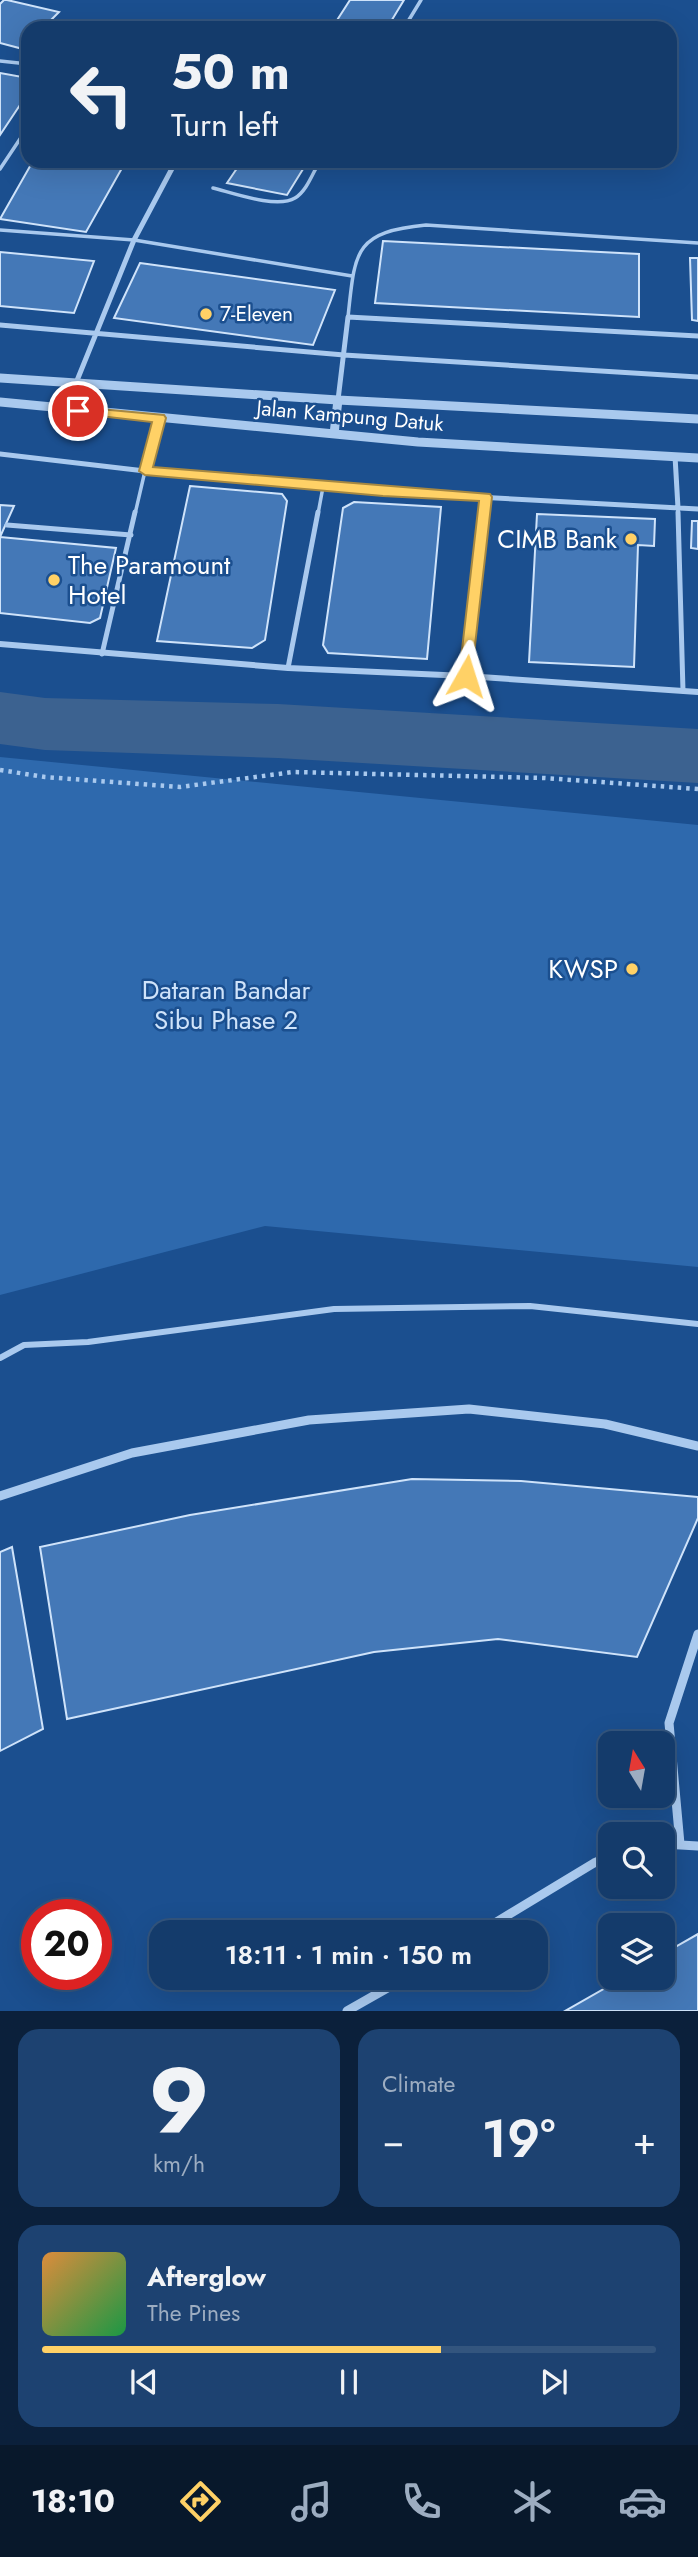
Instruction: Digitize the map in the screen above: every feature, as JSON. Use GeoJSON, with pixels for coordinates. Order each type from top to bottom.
{"type":"FeatureCollection","features":[{"type":"Feature","properties":{"kind":"street"},"geometry":{"type":"LineString","coordinates":[[76,383],[134,240],[172,168]]}},
{"type":"Feature","properties":{"kind":"street"},"geometry":{"type":"LineString","coordinates":[[334,434],[348,317],[698,336]]}},
{"type":"Feature","properties":{"kind":"street"},"geometry":{"type":"LineString","coordinates":[[0,325],[344,355],[698,377]]}},
{"type":"Feature","properties":{"kind":"street","name":"Jalan Kampung Datuk"},"geometry":{"type":"LineString","coordinates":[[0,378],[338,400],[698,419]]}},
{"type":"Feature","properties":{"kind":"street","name":"Jalan Kampung Datuk"},"geometry":{"type":"LineString","coordinates":[[0,402],[418,442],[698,458]]}},
{"type":"Feature","properties":{"kind":"street"},"geometry":{"type":"LineString","coordinates":[[145,471],[160,418]]}},
{"type":"Feature","properties":{"kind":"street"},"geometry":{"type":"LineString","coordinates":[[0,454],[145,471],[323,487],[698,509]]}},
{"type":"Feature","properties":{"kind":"street"},"geometry":{"type":"LineString","coordinates":[[675,456],[678,508]]}},
{"type":"Feature","properties":{"kind":"street"},"geometry":{"type":"LineString","coordinates":[[0,644],[288,668],[466,676],[698,692]]}},
{"type":"Feature","properties":{"kind":"street"},"geometry":{"type":"LineString","coordinates":[[0,1494],[132,1453],[323,1419],[469,1409],[606,1423],[698,1446]]}},
{"type":"Feature","properties":{"kind":"street"},"geometry":{"type":"LineString","coordinates":[[681,1844],[669,1723],[698,1634]]}},
{"type":"Feature","properties":{"kind":"street"},"geometry":{"type":"LineString","coordinates":[[675,1844],[698,1846]]}},
{"type":"Feature","properties":{"kind":"street"},"geometry":{"type":"LineString","coordinates":[[500,1920],[598,1861]]}},
{"type":"Feature","properties":{"kind":"street"},"geometry":{"type":"LineString","coordinates":[[347,2011],[384,1990]]}},
{"type":"Feature","properties":{"kind":"lane"},"geometry":{"type":"LineString","coordinates":[[408,21],[421,0]]}},
{"type":"Feature","properties":{"kind":"lane"},"geometry":{"type":"LineString","coordinates":[[0,61],[21,63]]}},
{"type":"Feature","properties":{"kind":"lane"},"geometry":{"type":"LineString","coordinates":[[0,169],[21,138]]}},
{"type":"Feature","properties":{"kind":"lane"},"geometry":{"type":"LineString","coordinates":[[213,188],[273,201],[287,201],[297,197],[316,168]]}},
{"type":"Feature","properties":{"kind":"lane"},"geometry":{"type":"LineString","coordinates":[[348,317],[352,276],[363,245],[369,237],[403,226],[426,225],[698,243]]}},
{"type":"Feature","properties":{"kind":"lane"},"geometry":{"type":"LineString","coordinates":[[0,230],[134,240],[352,276]]}},
{"type":"Feature","properties":{"kind":"lane"},"geometry":{"type":"LineString","coordinates":[[102,654],[145,471]]}},
{"type":"Feature","properties":{"kind":"lane"},"geometry":{"type":"LineString","coordinates":[[288,668],[323,487]]}},
{"type":"Feature","properties":{"kind":"lane"},"geometry":{"type":"LineString","coordinates":[[466,676],[486,497]]}},
{"type":"Feature","properties":{"kind":"lane"},"geometry":{"type":"LineString","coordinates":[[678,508],[683,691]]}},
{"type":"Feature","properties":{"kind":"lane"},"geometry":{"type":"LineString","coordinates":[[7,525],[131,536]]}},
{"type":"Feature","properties":{"kind":"lane"},"geometry":{"type":"LineString","coordinates":[[0,1358],[24,1345],[88,1342],[334,1309],[530,1306],[698,1324]]}},
{"type":"Feature","properties":{"kind":"path"},"geometry":{"type":"LineString","coordinates":[[0,770],[45,777],[180,787],[293,772],[544,778],[698,789]]}},
{"type":"Feature","properties":{"kind":"green space","name":"Dataran Bandar Sibu Phase 2"},"geometry":{"type":"Polygon","coordinates":[[[0,757],[698,825],[698,1267],[265,1226],[0,1295],[0,757]]]}},
{"type":"Feature","properties":{"kind":"building"},"geometry":{"type":"Polygon","coordinates":[[[7,0],[59,12],[50,21],[21,21],[21,48],[0,43],[0,4],[7,0]]]}},
{"type":"Feature","properties":{"kind":"building"},"geometry":{"type":"Polygon","coordinates":[[[350,0],[404,0],[391,21],[336,21],[350,0]]]}},
{"type":"Feature","properties":{"kind":"building"},"geometry":{"type":"Polygon","coordinates":[[[0,73],[21,77],[21,104],[0,135],[0,73]]]}},
{"type":"Feature","properties":{"kind":"building"},"geometry":{"type":"Polygon","coordinates":[[[29,168],[122,168],[86,232],[0,219],[29,168]]]}},
{"type":"Feature","properties":{"kind":"building"},"geometry":{"type":"Polygon","coordinates":[[[237,168],[304,168],[287,195],[227,183],[237,168]]]}},
{"type":"Feature","properties":{"kind":"building"},"geometry":{"type":"Polygon","coordinates":[[[383,241],[639,254],[639,317],[375,303],[383,241]]]}},
{"type":"Feature","properties":{"kind":"building"},"geometry":{"type":"Polygon","coordinates":[[[0,252],[94,261],[74,313],[0,306],[0,252]]]}},
{"type":"Feature","properties":{"kind":"building"},"geometry":{"type":"Polygon","coordinates":[[[690,258],[698,258],[698,321],[692,320],[690,258]]]}},
{"type":"Feature","properties":{"kind":"building"},"geometry":{"type":"Polygon","coordinates":[[[140,263],[335,290],[313,345],[114,318],[140,263]]]}},
{"type":"Feature","properties":{"kind":"building"},"geometry":{"type":"Polygon","coordinates":[[[190,486],[282,494],[287,501],[265,640],[252,648],[157,641],[190,486]]]}},
{"type":"Feature","properties":{"kind":"building"},"geometry":{"type":"Polygon","coordinates":[[[354,502],[441,507],[427,659],[328,653],[323,645],[343,508],[354,502]]]}},
{"type":"Feature","properties":{"kind":"building"},"geometry":{"type":"Polygon","coordinates":[[[0,505],[14,506],[0,537],[0,505]]]}},
{"type":"Feature","properties":{"kind":"building"},"geometry":{"type":"Polygon","coordinates":[[[537,514],[655,519],[654,546],[638,545],[634,667],[529,662],[537,514]]]}},
{"type":"Feature","properties":{"kind":"building"},"geometry":{"type":"Polygon","coordinates":[[[692,521],[698,521],[698,549],[691,548],[692,521]]]}},
{"type":"Feature","properties":{"kind":"building","name":"The Paramount Hotel"},"geometry":{"type":"Polygon","coordinates":[[[0,537],[116,548],[100,618],[90,623],[0,613],[0,537]]]}},
{"type":"Feature","properties":{"kind":"building"},"geometry":{"type":"Polygon","coordinates":[[[412,1479],[521,1481],[698,1497],[698,1518],[637,1657],[498,1639],[374,1652],[67,1719],[40,1547],[190,1515],[412,1479]]]}},
{"type":"Feature","properties":{"kind":"building"},"geometry":{"type":"Polygon","coordinates":[[[12,1547],[43,1729],[0,1751],[0,1552],[12,1547]]]}},
{"type":"Feature","properties":{"kind":"building"},"geometry":{"type":"Polygon","coordinates":[[[698,1934],[698,2011],[565,2011],[602,1990],[675,1990],[675,1947],[698,1934]]]}},
{"type":"Feature","properties":{"kind":"waterway"},"geometry":{"type":"LineString","coordinates":[[0,718],[45,724],[278,731],[698,756]]}},
{"type":"Feature","properties":{"kind":"place","name":"7-Eleven"},"geometry":{"type":"Point","coordinates":[206,314]}},
{"type":"Feature","properties":{"kind":"place","name":"CIMB Bank"},"geometry":{"type":"Point","coordinates":[631,539]}},
{"type":"Feature","properties":{"kind":"place","name":"The Paramount Hotel"},"geometry":{"type":"Point","coordinates":[54,580]}},
{"type":"Feature","properties":{"kind":"place","name":"KWSP"},"geometry":{"type":"Point","coordinates":[632,969]}},
{"type":"Feature","properties":{"kind":"route"},"geometry":{"type":"LineString","coordinates":[[78,411],[160,418],[145,471],[383,492],[486,497],[466,676]]}}]}
